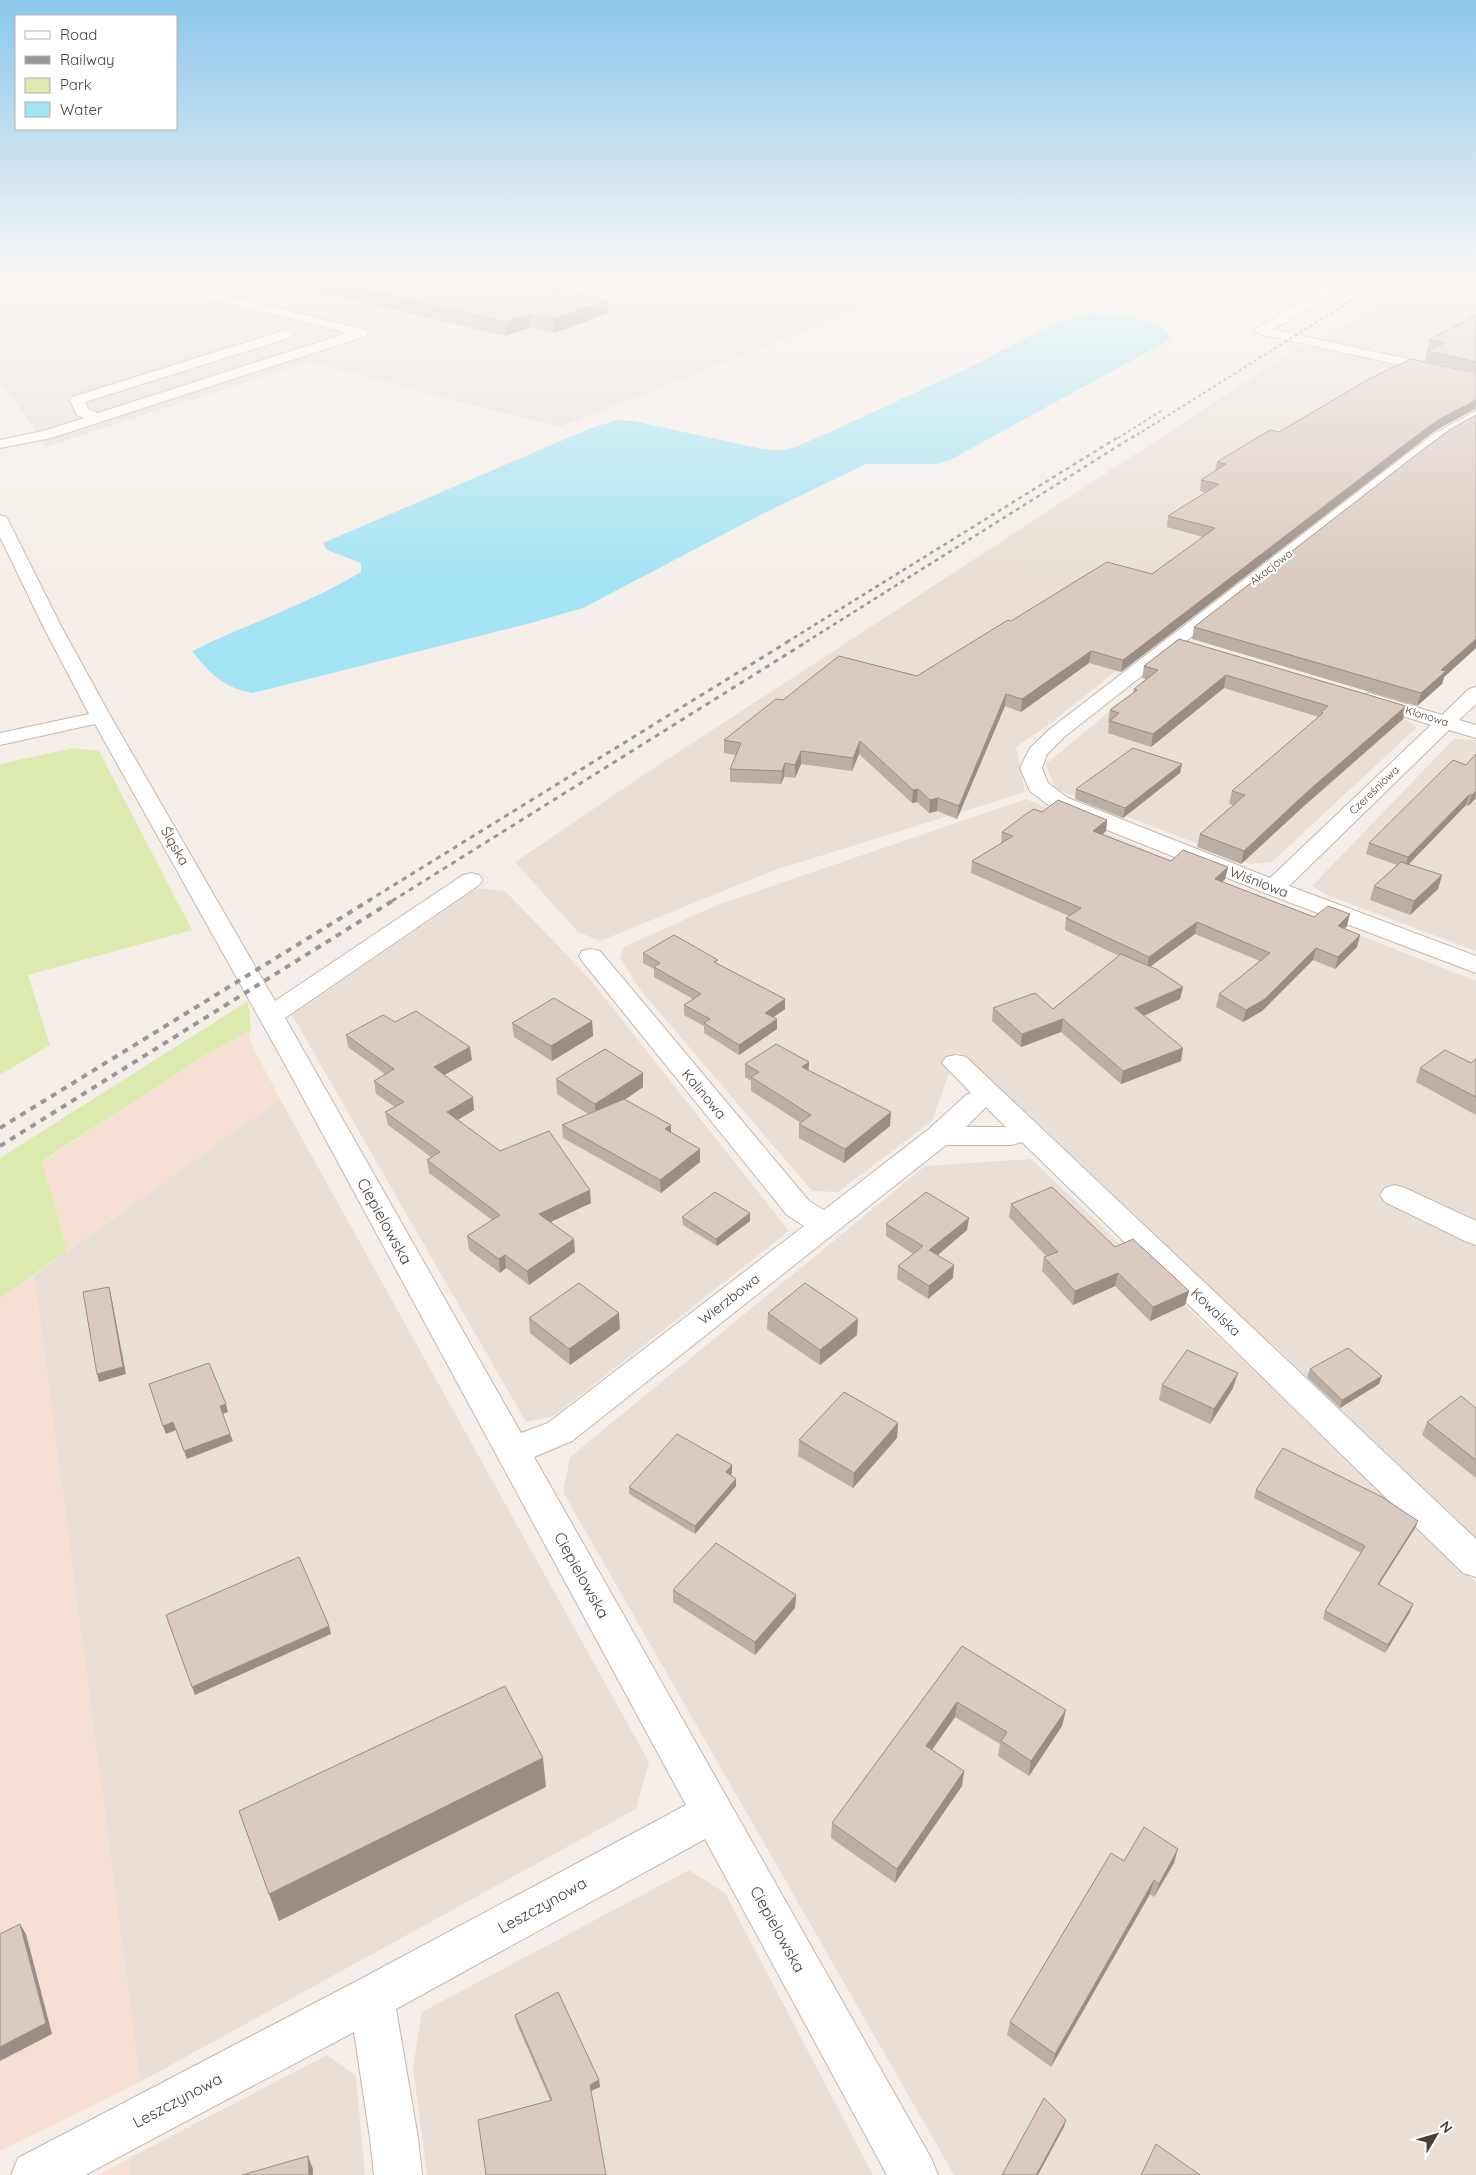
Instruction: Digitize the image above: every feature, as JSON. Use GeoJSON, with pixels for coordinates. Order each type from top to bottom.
{"type":"FeatureCollection","features":[{"type":"Feature","properties":{"kind":"street"},"geometry":{"type":"LineString","coordinates":[[97,418],[82,412],[77,400],[149,378]]}},
{"type":"Feature","properties":{"kind":"street"},"geometry":{"type":"LineString","coordinates":[[0,444],[46,434],[221,378]]}},
{"type":"Feature","properties":{"kind":"street","name":"Akacjowa"},"geometry":{"type":"LineString","coordinates":[[1031,768],[1037,752],[1057,733],[1185,645],[1416,454],[1442,435],[1476,415]]}},
{"type":"Feature","properties":{"kind":"street","name":"Śląska"},"geometry":{"type":"LineString","coordinates":[[0,520],[52,626],[101,717],[248,975]]}},
{"type":"Feature","properties":{"kind":"street","name":"Czereśniowa"},"geometry":{"type":"LineString","coordinates":[[1273,888],[1476,693]]}},
{"type":"Feature","properties":{"kind":"street","name":"Klonowa"},"geometry":{"type":"LineString","coordinates":[[1353,694],[1476,732]]}},
{"type":"Feature","properties":{"kind":"street"},"geometry":{"type":"LineString","coordinates":[[0,739],[101,717]]}},
{"type":"Feature","properties":{"kind":"street","name":"Wiśniowa"},"geometry":{"type":"LineString","coordinates":[[1031,768],[1038,786],[1060,803],[1273,888],[1476,965]]}},
{"type":"Feature","properties":{"kind":"street"},"geometry":{"type":"LineString","coordinates":[[271,1016],[471,880]]}},
{"type":"Feature","properties":{"kind":"street","name":"Kalinowa"},"geometry":{"type":"LineString","coordinates":[[591,956],[798,1208],[824,1224]]}},
{"type":"Feature","properties":{"kind":"street","name":"Ciepielowska"},"geometry":{"type":"LineString","coordinates":[[248,975],[914,2175]]}},
{"type":"Feature","properties":{"kind":"street","name":"Kowalska"},"geometry":{"type":"LineString","coordinates":[[956,1063],[1476,1562]]}},
{"type":"Feature","properties":{"kind":"street","name":"Wierzbowa"},"geometry":{"type":"LineString","coordinates":[[513,1451],[560,1432],[939,1136],[976,1101],[990,1095]]}},
{"type":"Feature","properties":{"kind":"street"},"geometry":{"type":"LineString","coordinates":[[939,1136],[1011,1136],[1026,1130]]}},
{"type":"Feature","properties":{"kind":"street"},"geometry":{"type":"LineString","coordinates":[[1395,1196],[1476,1234]]}},
{"type":"Feature","properties":{"kind":"street","name":"Leszczynowa"},"geometry":{"type":"LineString","coordinates":[[35,2175],[371,1998],[714,1812]]}},
{"type":"Feature","properties":{"kind":"street"},"geometry":{"type":"LineString","coordinates":[[371,1998],[394,2138],[398,2175]]}},
{"type":"Feature","properties":{"kind":"shaded area"},"geometry":{"type":"Polygon","coordinates":[[[0,378],[260,378],[46,447],[0,378]]]}},
{"type":"Feature","properties":{"kind":"shaded area"},"geometry":{"type":"Polygon","coordinates":[[[368,378],[686,378],[559,427],[368,378]]]}},
{"type":"Feature","properties":{"kind":"shaded area"},"geometry":{"type":"Polygon","coordinates":[[[1253,378],[1452,378],[1476,383],[1434,427],[1178,622],[1048,725],[1016,747],[1025,792],[775,870],[600,941],[578,932],[515,862],[648,772],[1253,378]]]}},
{"type":"Feature","properties":{"kind":"shaded area"},"geometry":{"type":"Polygon","coordinates":[[[1197,654],[1407,720],[1417,727],[1272,862],[1251,864],[1055,789],[1046,764],[1178,655],[1197,654]]]}},
{"type":"Feature","properties":{"kind":"shaded area"},"geometry":{"type":"Polygon","coordinates":[[[1454,739],[1476,740],[1476,951],[1327,895],[1312,886],[1454,739]]]}},
{"type":"Feature","properties":{"kind":"shaded area"},"geometry":{"type":"Polygon","coordinates":[[[1026,799],[1186,867],[1476,981],[1476,1541],[957,1051],[932,1121],[838,1192],[812,1191],[638,987],[620,958],[624,947],[717,905],[1026,799]]]}},
{"type":"Feature","properties":{"kind":"shaded area"},"geometry":{"type":"Polygon","coordinates":[[[477,888],[505,891],[589,978],[789,1231],[554,1416],[526,1422],[292,1015],[477,888]]]}},
{"type":"Feature","properties":{"kind":"shaded area"},"geometry":{"type":"Polygon","coordinates":[[[251,1030],[249,1039],[280,1099],[67,1251],[42,1162],[210,1052],[251,1030]]]}},
{"type":"Feature","properties":{"kind":"shaded area"},"geometry":{"type":"Polygon","coordinates":[[[280,1099],[649,1762],[636,1809],[140,2082],[34,1275],[280,1099]]]}},
{"type":"Feature","properties":{"kind":"shaded area"},"geometry":{"type":"Polygon","coordinates":[[[1031,1159],[1476,1582],[1476,2175],[954,2175],[563,1492],[570,1457],[925,1166],[1031,1159]]]}},
{"type":"Feature","properties":{"kind":"shaded area"},"geometry":{"type":"Polygon","coordinates":[[[34,1275],[140,2082],[0,2151],[0,1298],[34,1275]]]}},
{"type":"Feature","properties":{"kind":"shaded area"},"geometry":{"type":"Polygon","coordinates":[[[689,1870],[725,1893],[873,2175],[427,2175],[413,2068],[422,2012],[689,1870]]]}},
{"type":"Feature","properties":{"kind":"shaded area"},"geometry":{"type":"Polygon","coordinates":[[[327,2055],[356,2076],[365,2175],[129,2175],[131,2157],[327,2055]]]}},
{"type":"Feature","properties":{"kind":"shaded area"},"geometry":{"type":"Polygon","coordinates":[[[131,2157],[129,2175],[98,2175],[131,2157]]]}},
{"type":"Feature","properties":{"kind":"green space"},"geometry":{"type":"Polygon","coordinates":[[[73,748],[99,751],[192,930],[28,975],[50,1045],[0,1075],[0,764],[73,748]]]}},
{"type":"Feature","properties":{"kind":"green space"},"geometry":{"type":"Polygon","coordinates":[[[248,1001],[251,1030],[210,1052],[42,1161],[67,1251],[0,1298],[0,1158],[248,1001]]]}},
{"type":"Feature","properties":{"kind":"water"},"geometry":{"type":"Polygon","coordinates":[[[947,378],[1101,378],[950,460],[937,464],[866,464],[762,514],[583,608],[531,623],[253,693],[234,688],[218,679],[192,651],[299,604],[361,572],[361,563],[327,550],[323,543],[591,428],[618,420],[633,421],[762,449],[783,450],[796,447],[947,378]]]}},
{"type":"Feature","properties":{"kind":"building"},"geometry":{"type":"Polygon","coordinates":[[[1476,378],[1476,400],[1438,420],[1412,439],[1123,660],[1091,651],[1022,699],[1006,694],[959,806],[938,798],[930,800],[918,789],[913,790],[860,741],[853,758],[801,751],[795,765],[785,763],[782,771],[730,769],[741,743],[724,740],[776,699],[783,700],[839,656],[917,676],[1107,562],[1152,574],[1215,528],[1168,516],[1219,484],[1201,480],[1226,464],[1217,462],[1270,430],[1279,432],[1369,379],[1476,378]]]}},
{"type":"Feature","properties":{"kind":"building"},"geometry":{"type":"Polygon","coordinates":[[[1476,415],[1476,639],[1441,670],[1446,671],[1421,693],[1194,627],[1425,448],[1451,429],[1476,415]]]}},
{"type":"Feature","properties":{"kind":"building"},"geometry":{"type":"Polygon","coordinates":[[[1179,639],[1406,706],[1307,792],[1244,851],[1200,834],[1245,795],[1232,791],[1323,713],[1321,712],[1328,706],[1226,675],[1153,734],[1110,721],[1119,713],[1110,710],[1137,690],[1134,689],[1158,670],[1144,666],[1179,639]]]}},
{"type":"Feature","properties":{"kind":"building"},"geometry":{"type":"Polygon","coordinates":[[[1133,748],[1182,764],[1125,808],[1076,789],[1133,748]]]}},
{"type":"Feature","properties":{"kind":"building"},"geometry":{"type":"Polygon","coordinates":[[[1476,754],[1476,791],[1469,795],[1408,857],[1369,843],[1453,760],[1466,765],[1476,754]]]}},
{"type":"Feature","properties":{"kind":"building"},"geometry":{"type":"Polygon","coordinates":[[[1058,800],[1107,820],[1093,831],[1171,861],[1183,850],[1228,867],[1215,879],[1314,917],[1328,906],[1350,914],[1338,926],[1360,935],[1338,957],[1316,948],[1265,999],[1246,1010],[1219,994],[1270,953],[1197,922],[1149,957],[1066,918],[1081,908],[972,861],[1013,836],[1002,832],[1026,814],[1034,809],[1042,812],[1058,800]]]}},
{"type":"Feature","properties":{"kind":"building"},"geometry":{"type":"Polygon","coordinates":[[[1401,862],[1442,875],[1414,901],[1374,886],[1401,862]]]}},
{"type":"Feature","properties":{"kind":"building"},"geometry":{"type":"Polygon","coordinates":[[[674,935],[718,960],[714,962],[785,999],[765,1013],[777,1019],[739,1045],[704,1023],[710,1019],[684,1005],[701,994],[654,967],[660,963],[643,953],[674,935]]]}},
{"type":"Feature","properties":{"kind":"building"},"geometry":{"type":"Polygon","coordinates":[[[1121,954],[1156,969],[1183,987],[1135,1008],[1183,1048],[1123,1071],[1063,1019],[1022,1034],[993,1008],[1035,993],[1053,1009],[1121,954]]]}},
{"type":"Feature","properties":{"kind":"building"},"geometry":{"type":"Polygon","coordinates":[[[554,998],[592,1021],[551,1046],[512,1023],[554,998]]]}},
{"type":"Feature","properties":{"kind":"building"},"geometry":{"type":"Polygon","coordinates":[[[416,1011],[470,1047],[434,1067],[473,1097],[447,1112],[500,1151],[549,1131],[590,1190],[539,1214],[574,1239],[527,1271],[505,1255],[499,1259],[467,1236],[500,1215],[427,1160],[440,1152],[385,1112],[404,1102],[374,1081],[394,1069],[346,1035],[383,1015],[395,1022],[416,1011]]]}},
{"type":"Feature","properties":{"kind":"building"},"geometry":{"type":"Polygon","coordinates":[[[776,1044],[809,1062],[802,1067],[891,1112],[845,1149],[799,1124],[811,1115],[751,1077],[759,1072],[745,1064],[776,1044]]]}},
{"type":"Feature","properties":{"kind":"building"},"geometry":{"type":"Polygon","coordinates":[[[605,1049],[643,1073],[595,1104],[556,1079],[605,1049]]]}},
{"type":"Feature","properties":{"kind":"building"},"geometry":{"type":"Polygon","coordinates":[[[1445,1050],[1471,1063],[1476,1059],[1476,1097],[1420,1068],[1445,1050]]]}},
{"type":"Feature","properties":{"kind":"building"},"geometry":{"type":"Polygon","coordinates":[[[624,1099],[671,1125],[665,1129],[700,1149],[660,1180],[562,1125],[624,1099]]]}},
{"type":"Feature","properties":{"kind":"building"},"geometry":{"type":"Polygon","coordinates":[[[1052,1187],[1115,1247],[1133,1239],[1189,1291],[1153,1307],[1118,1273],[1075,1291],[1044,1257],[1058,1252],[1011,1204],[1052,1187]]]}},
{"type":"Feature","properties":{"kind":"building"},"geometry":{"type":"Polygon","coordinates":[[[715,1192],[750,1213],[716,1239],[682,1217],[715,1192]]]}},
{"type":"Feature","properties":{"kind":"building"},"geometry":{"type":"Polygon","coordinates":[[[926,1192],[969,1218],[929,1250],[954,1265],[929,1286],[898,1266],[923,1246],[886,1224],[926,1192]]]}},
{"type":"Feature","properties":{"kind":"building"},"geometry":{"type":"Polygon","coordinates":[[[579,1283],[619,1313],[569,1349],[529,1318],[579,1283]]]}},
{"type":"Feature","properties":{"kind":"building"},"geometry":{"type":"Polygon","coordinates":[[[805,1283],[858,1319],[820,1350],[768,1313],[805,1283]]]}},
{"type":"Feature","properties":{"kind":"building"},"geometry":{"type":"Polygon","coordinates":[[[109,1287],[123,1367],[97,1374],[83,1292],[109,1287]]]}},
{"type":"Feature","properties":{"kind":"building"},"geometry":{"type":"Polygon","coordinates":[[[1348,1348],[1382,1376],[1342,1400],[1310,1369],[1348,1348]]]}},
{"type":"Feature","properties":{"kind":"building"},"geometry":{"type":"Polygon","coordinates":[[[1187,1350],[1238,1373],[1214,1409],[1162,1385],[1187,1350]]]}},
{"type":"Feature","properties":{"kind":"building"},"geometry":{"type":"Polygon","coordinates":[[[209,1363],[226,1404],[220,1406],[230,1434],[184,1451],[173,1422],[163,1426],[149,1384],[209,1363]]]}},
{"type":"Feature","properties":{"kind":"building"},"geometry":{"type":"Polygon","coordinates":[[[844,1392],[898,1423],[854,1473],[799,1440],[844,1392]]]}},
{"type":"Feature","properties":{"kind":"building"},"geometry":{"type":"Polygon","coordinates":[[[1461,1396],[1476,1408],[1476,1460],[1427,1422],[1461,1396]]]}},
{"type":"Feature","properties":{"kind":"building"},"geometry":{"type":"Polygon","coordinates":[[[677,1434],[732,1465],[726,1472],[736,1479],[695,1526],[629,1487],[677,1434]]]}},
{"type":"Feature","properties":{"kind":"building"},"geometry":{"type":"Polygon","coordinates":[[[1283,1448],[1382,1497],[1418,1521],[1378,1584],[1413,1604],[1388,1645],[1325,1611],[1365,1546],[1256,1490],[1283,1448]]]}},
{"type":"Feature","properties":{"kind":"building"},"geometry":{"type":"Polygon","coordinates":[[[716,1543],[796,1595],[755,1642],[673,1590],[716,1543]]]}},
{"type":"Feature","properties":{"kind":"building"},"geometry":{"type":"Polygon","coordinates":[[[299,1557],[329,1626],[192,1687],[166,1615],[299,1557]]]}},
{"type":"Feature","properties":{"kind":"building"},"geometry":{"type":"Polygon","coordinates":[[[962,1646],[1066,1710],[1031,1761],[1001,1741],[1007,1732],[957,1702],[926,1746],[964,1771],[897,1869],[832,1823],[962,1646]]]}},
{"type":"Feature","properties":{"kind":"building"},"geometry":{"type":"Polygon","coordinates":[[[505,1686],[543,1758],[269,1894],[239,1811],[505,1686]]]}},
{"type":"Feature","properties":{"kind":"building"},"geometry":{"type":"Polygon","coordinates":[[[1144,1827],[1178,1849],[1159,1884],[1154,1880],[1055,2054],[1010,2022],[1111,1853],[1124,1861],[1144,1827]]]}},
{"type":"Feature","properties":{"kind":"building"},"geometry":{"type":"Polygon","coordinates":[[[20,1924],[46,2023],[0,2047],[0,1934],[20,1924]]]}},
{"type":"Feature","properties":{"kind":"building"},"geometry":{"type":"Polygon","coordinates":[[[558,1992],[599,2080],[590,2085],[606,2175],[486,2175],[478,2120],[552,2100],[515,2015],[558,1992]]]}},
{"type":"Feature","properties":{"kind":"building"},"geometry":{"type":"Polygon","coordinates":[[[1044,2098],[1066,2120],[1036,2175],[1002,2175],[1044,2098]]]}},
{"type":"Feature","properties":{"kind":"building"},"geometry":{"type":"Polygon","coordinates":[[[1156,2144],[1200,2175],[1141,2175],[1156,2144]]]}},
{"type":"Feature","properties":{"kind":"building"},"geometry":{"type":"Polygon","coordinates":[[[308,2156],[309,2175],[242,2175],[308,2156]]]}},
{"type":"Feature","properties":{"kind":"railway"},"geometry":{"type":"LineString","coordinates":[[1132,438],[1228,378]]}},
{"type":"Feature","properties":{"kind":"railway"},"geometry":{"type":"LineString","coordinates":[[1118,438],[1161,411]]}},
{"type":"Feature","properties":{"kind":"railway"},"geometry":{"type":"LineString","coordinates":[[787,642],[1120,436]]}},
{"type":"Feature","properties":{"kind":"railway"},"geometry":{"type":"LineString","coordinates":[[806,642],[1134,436]]}},
{"type":"Feature","properties":{"kind":"railway"},"geometry":{"type":"LineString","coordinates":[[368,901],[789,641]]}},
{"type":"Feature","properties":{"kind":"railway"},"geometry":{"type":"LineString","coordinates":[[392,901],[808,641]]}},
{"type":"Feature","properties":{"kind":"railway"},"geometry":{"type":"LineString","coordinates":[[0,1128],[370,900]]}},
{"type":"Feature","properties":{"kind":"railway"},"geometry":{"type":"LineString","coordinates":[[0,1146],[394,900]]}}]}
